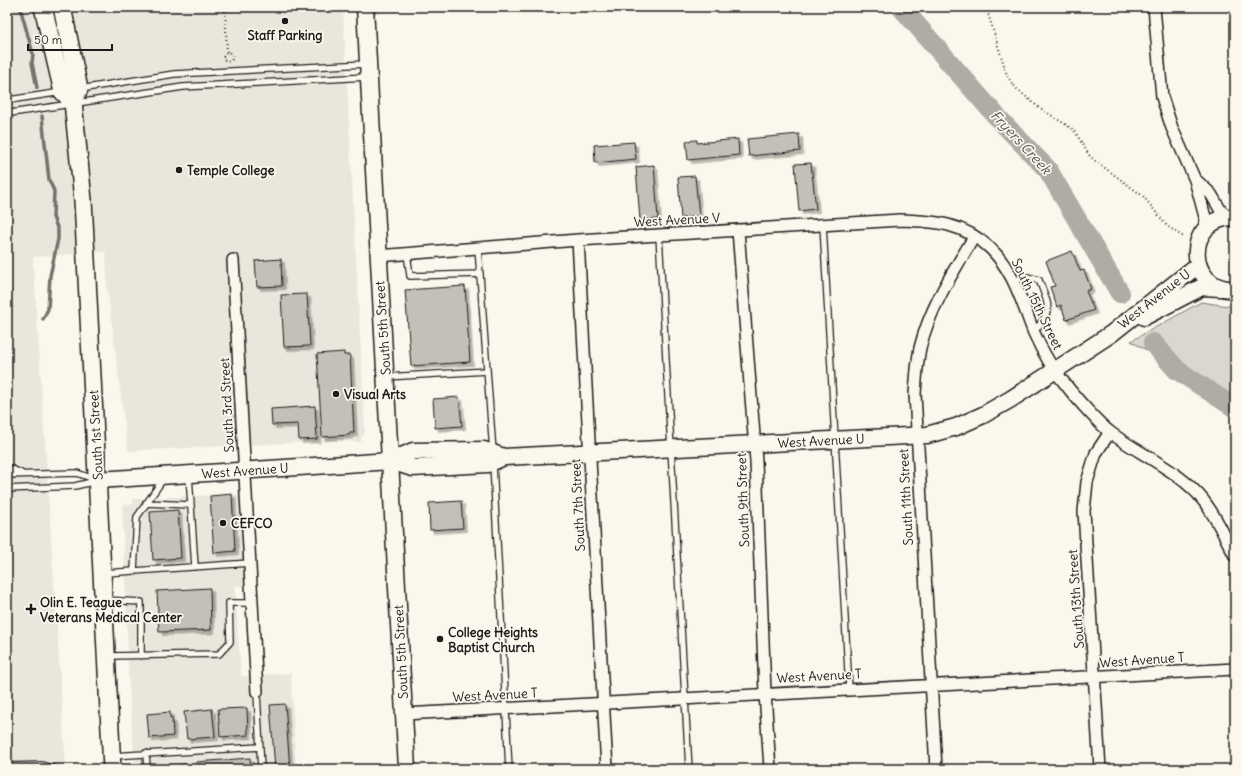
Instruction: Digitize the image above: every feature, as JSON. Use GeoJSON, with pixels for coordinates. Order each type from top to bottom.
{"type":"FeatureCollection","features":[{"type":"Feature","properties":{"kind":"main road","name":"South 1st Street"},"geometry":{"type":"LineString","coordinates":[[43,7],[72,94]]}},
{"type":"Feature","properties":{"kind":"main road","name":"South 1st Street"},"geometry":{"type":"LineString","coordinates":[[62,7],[83,200],[112,762]]}},
{"type":"Feature","properties":{"kind":"street","name":"South 5th Street"},"geometry":{"type":"LineString","coordinates":[[365,7],[407,769]]}},
{"type":"Feature","properties":{"kind":"street"},"geometry":{"type":"LineString","coordinates":[[1154,7],[1162,97],[1172,128],[1195,180],[1205,217],[1205,229],[1197,246],[1198,265],[1209,281],[1229,292]]}},
{"type":"Feature","properties":{"kind":"street"},"geometry":{"type":"LineString","coordinates":[[1195,180],[1211,194],[1221,211],[1232,217]]}},
{"type":"Feature","properties":{"kind":"street"},"geometry":{"type":"LineString","coordinates":[[1205,229],[1219,219],[1232,217]]}},
{"type":"Feature","properties":{"kind":"street","name":"West Avenue V"},"geometry":{"type":"LineString","coordinates":[[378,256],[578,240],[900,220],[932,221],[949,224],[974,237]]}},
{"type":"Feature","properties":{"kind":"street","name":"South 9th Street"},"geometry":{"type":"LineString","coordinates":[[738,230],[755,444],[765,693],[770,769]]}},
{"type":"Feature","properties":{"kind":"street","name":"South 15th Street"},"geometry":{"type":"LineString","coordinates":[[974,237],[989,248],[1003,262],[1013,280],[1034,333],[1055,370],[1065,384],[1110,432],[1181,478],[1199,496],[1214,516],[1235,556]]}},
{"type":"Feature","properties":{"kind":"street","name":"South 11th Street"},"geometry":{"type":"LineString","coordinates":[[936,769],[915,394],[920,348],[928,324],[941,293],[974,237]]}},
{"type":"Feature","properties":{"kind":"street","name":"South 7th Street"},"geometry":{"type":"LineString","coordinates":[[578,240],[607,769]]}},
{"type":"Feature","properties":{"kind":"street","name":"South 3rd Street"},"geometry":{"type":"LineString","coordinates":[[233,260],[257,692]]}},
{"type":"Feature","properties":{"kind":"street","name":"West Avenue U"},"geometry":{"type":"LineString","coordinates":[[1111,334],[1198,265]]}},
{"type":"Feature","properties":{"kind":"street","name":"West Avenue U"},"geometry":{"type":"LineString","coordinates":[[98,480],[391,461],[413,451],[484,450],[497,457],[927,435],[956,427],[983,415],[1111,334],[1202,287],[1229,292]]}},
{"type":"Feature","properties":{"kind":"street","name":"South 13th Street"},"geometry":{"type":"LineString","coordinates":[[1100,769],[1096,677],[1084,511],[1087,482],[1096,453],[1110,432]]}},
{"type":"Feature","properties":{"kind":"street","name":"West Avenue T"},"geometry":{"type":"LineString","coordinates":[[404,714],[604,704],[765,693],[1096,677],[1235,668]]}},
{"type":"Feature","properties":{"kind":"lane"},"geometry":{"type":"LineString","coordinates":[[9,100],[72,94],[196,86],[369,70]]}},
{"type":"Feature","properties":{"kind":"lane"},"geometry":{"type":"LineString","coordinates":[[11,112],[72,94],[174,74],[369,70]]}},
{"type":"Feature","properties":{"kind":"lane"},"geometry":{"type":"LineString","coordinates":[[824,225],[849,689]]}},
{"type":"Feature","properties":{"kind":"lane"},"geometry":{"type":"LineString","coordinates":[[659,235],[689,769]]}},
{"type":"Feature","properties":{"kind":"lane"},"geometry":{"type":"LineString","coordinates":[[478,248],[487,371],[497,457],[509,769]]}},
{"type":"Feature","properties":{"kind":"lane"},"geometry":{"type":"LineString","coordinates":[[407,253],[410,276],[480,274]]}},
{"type":"Feature","properties":{"kind":"lane"},"geometry":{"type":"LineString","coordinates":[[1013,280],[1027,278],[1038,280],[1048,304],[1049,311],[1046,318],[1034,333]]}},
{"type":"Feature","properties":{"kind":"lane"},"geometry":{"type":"LineString","coordinates":[[386,377],[487,371]]}},
{"type":"Feature","properties":{"kind":"lane"},"geometry":{"type":"LineString","coordinates":[[7,467],[23,474]]}},
{"type":"Feature","properties":{"kind":"lane"},"geometry":{"type":"LineString","coordinates":[[7,475],[77,473],[98,480]]}},
{"type":"Feature","properties":{"kind":"lane"},"geometry":{"type":"LineString","coordinates":[[189,474],[195,567]]}},
{"type":"Feature","properties":{"kind":"lane"},"geometry":{"type":"LineString","coordinates":[[134,571],[137,517],[165,476]]}},
{"type":"Feature","properties":{"kind":"lane"},"geometry":{"type":"LineString","coordinates":[[7,489],[75,486],[98,480]]}},
{"type":"Feature","properties":{"kind":"lane"},"geometry":{"type":"LineString","coordinates":[[146,503],[191,505]]}},
{"type":"Feature","properties":{"kind":"lane"},"geometry":{"type":"LineString","coordinates":[[103,573],[250,563]]}},
{"type":"Feature","properties":{"kind":"lane"},"geometry":{"type":"LineString","coordinates":[[104,600],[141,602],[141,656]]}},
{"type":"Feature","properties":{"kind":"lane"},"geometry":{"type":"LineString","coordinates":[[107,656],[219,654],[230,642],[229,603],[252,603]]}},
{"type":"Feature","properties":{"kind":"lane"},"geometry":{"type":"LineString","coordinates":[[257,692],[261,769]]}},
{"type":"Feature","properties":{"kind":"lane"},"geometry":{"type":"LineString","coordinates":[[112,762],[146,753],[260,746]]}},
{"type":"Feature","properties":{"kind":"lane"},"geometry":{"type":"LineString","coordinates":[[146,753],[147,769]]}},
{"type":"Feature","properties":{"kind":"lane"},"geometry":{"type":"LineString","coordinates":[[7,766],[42,764],[55,769]]}},
{"type":"Feature","properties":{"kind":"path"},"geometry":{"type":"LineString","coordinates":[[225,7],[227,53],[223,58],[228,62],[232,58],[230,54],[227,53]]}},
{"type":"Feature","properties":{"kind":"path"},"geometry":{"type":"LineString","coordinates":[[986,7],[1007,75],[1017,89],[1037,106],[1074,130],[1089,155],[1094,160],[1143,196],[1167,226],[1189,240]]}},
{"type":"Feature","properties":{"kind":"path"},"geometry":{"type":"LineString","coordinates":[[1229,292],[1235,333]]}},
{"type":"Feature","properties":{"kind":"shaded area","name":"Temple College"},"geometry":{"type":"Polygon","coordinates":[[[7,7],[343,7],[365,431],[360,442],[327,441],[128,451],[107,286],[106,252],[33,257],[66,769],[7,769],[7,7]]]}},
{"type":"Feature","properties":{"kind":"shaded area"},"geometry":{"type":"Polygon","coordinates":[[[1201,302],[1235,307],[1235,405],[1131,341],[1201,302]]]}},
{"type":"Feature","properties":{"kind":"shaded area"},"geometry":{"type":"Polygon","coordinates":[[[240,494],[247,586],[235,586],[241,676],[291,673],[296,769],[135,769],[129,686],[122,505],[133,504],[133,499],[240,494]]]}},
{"type":"Feature","properties":{"kind":"building"},"geometry":{"type":"Polygon","coordinates":[[[799,134],[800,151],[749,156],[747,139],[799,134]]]}},
{"type":"Feature","properties":{"kind":"building"},"geometry":{"type":"Polygon","coordinates":[[[738,139],[739,155],[688,160],[686,141],[697,140],[697,143],[738,139]]]}},
{"type":"Feature","properties":{"kind":"building"},"geometry":{"type":"Polygon","coordinates":[[[634,142],[636,159],[595,163],[594,145],[634,142]]]}},
{"type":"Feature","properties":{"kind":"building"},"geometry":{"type":"Polygon","coordinates":[[[811,163],[816,209],[799,211],[795,164],[811,163]]]}},
{"type":"Feature","properties":{"kind":"building"},"geometry":{"type":"Polygon","coordinates":[[[654,165],[658,219],[640,220],[636,167],[654,165]]]}},
{"type":"Feature","properties":{"kind":"building"},"geometry":{"type":"Polygon","coordinates":[[[695,176],[699,216],[681,218],[678,177],[695,176]]]}},
{"type":"Feature","properties":{"kind":"building"},"geometry":{"type":"Polygon","coordinates":[[[1072,251],[1080,271],[1084,270],[1091,289],[1086,291],[1094,310],[1066,320],[1061,305],[1057,307],[1050,287],[1055,286],[1046,261],[1072,251]]]}},
{"type":"Feature","properties":{"kind":"building"},"geometry":{"type":"Polygon","coordinates":[[[281,259],[282,286],[257,287],[255,261],[281,259]]]}},
{"type":"Feature","properties":{"kind":"building"},"geometry":{"type":"Polygon","coordinates":[[[465,286],[470,362],[411,366],[405,290],[465,286]]]}},
{"type":"Feature","properties":{"kind":"building"},"geometry":{"type":"Polygon","coordinates":[[[307,294],[310,346],[284,347],[281,295],[307,294]]]}},
{"type":"Feature","properties":{"kind":"building","name":"Visual Arts"},"geometry":{"type":"Polygon","coordinates":[[[344,352],[344,355],[350,355],[354,433],[349,433],[349,435],[322,437],[317,354],[344,352]]]}},
{"type":"Feature","properties":{"kind":"building"},"geometry":{"type":"Polygon","coordinates":[[[459,397],[462,426],[435,428],[433,399],[459,397]]]}},
{"type":"Feature","properties":{"kind":"building"},"geometry":{"type":"Polygon","coordinates":[[[315,406],[317,439],[299,440],[298,424],[272,425],[271,409],[315,406]]]}},
{"type":"Feature","properties":{"kind":"building","name":"CEFCO"},"geometry":{"type":"Polygon","coordinates":[[[232,494],[235,551],[214,553],[210,496],[232,494]]]}},
{"type":"Feature","properties":{"kind":"building"},"geometry":{"type":"Polygon","coordinates":[[[461,501],[463,528],[430,530],[429,503],[461,501]]]}},
{"type":"Feature","properties":{"kind":"building"},"geometry":{"type":"Polygon","coordinates":[[[178,510],[181,558],[153,560],[150,512],[178,510]]]}},
{"type":"Feature","properties":{"kind":"building"},"geometry":{"type":"Polygon","coordinates":[[[210,588],[211,630],[159,632],[157,591],[210,588]]]}},
{"type":"Feature","properties":{"kind":"building"},"geometry":{"type":"Polygon","coordinates":[[[285,704],[290,769],[275,769],[270,705],[285,704]]]}},
{"type":"Feature","properties":{"kind":"building"},"geometry":{"type":"Polygon","coordinates":[[[247,708],[248,735],[220,737],[218,709],[247,708]]]}},
{"type":"Feature","properties":{"kind":"building"},"geometry":{"type":"Polygon","coordinates":[[[212,709],[215,737],[187,739],[184,712],[212,709]]]}},
{"type":"Feature","properties":{"kind":"building"},"geometry":{"type":"Polygon","coordinates":[[[170,712],[170,718],[172,718],[173,736],[149,738],[147,714],[170,712]]]}},
{"type":"Feature","properties":{"kind":"building"},"geometry":{"type":"Polygon","coordinates":[[[250,758],[251,769],[196,769],[196,762],[250,758]]]}},
{"type":"Feature","properties":{"kind":"building"},"geometry":{"type":"Polygon","coordinates":[[[185,764],[185,769],[162,769],[162,766],[185,764]]]}},
{"type":"Feature","properties":{"kind":"waterway"},"geometry":{"type":"LineString","coordinates":[[20,7],[33,54],[32,63],[37,88]]}},
{"type":"Feature","properties":{"kind":"waterway","name":"Fryers Creek"},"geometry":{"type":"LineString","coordinates":[[901,7],[998,118],[1048,170],[1120,293]]}},
{"type":"Feature","properties":{"kind":"waterway"},"geometry":{"type":"LineString","coordinates":[[42,116],[49,180],[54,191],[53,217],[58,230],[58,239],[50,276],[48,309],[43,319]]}},
{"type":"Feature","properties":{"kind":"waterway","name":"Fryers Creek"},"geometry":{"type":"LineString","coordinates":[[1153,343],[1177,370],[1235,408]]}},
{"type":"Feature","properties":{"kind":"waterway"},"geometry":{"type":"LineString","coordinates":[[1223,400],[1235,391]]}},
{"type":"Feature","properties":{"kind":"place","name":"Staff Parking"},"geometry":{"type":"Point","coordinates":[285,21]}},
{"type":"Feature","properties":{"kind":"place","name":"Temple College"},"geometry":{"type":"Point","coordinates":[179,170]}},
{"type":"Feature","properties":{"kind":"place","name":"Visual Arts"},"geometry":{"type":"Point","coordinates":[336,394]}},
{"type":"Feature","properties":{"kind":"place","name":"CEFCO"},"geometry":{"type":"Point","coordinates":[223,523]}},
{"type":"Feature","properties":{"kind":"place","name":"Olin E. Teague Veterans Medical Center"},"geometry":{"type":"Point","coordinates":[31,609]}},
{"type":"Feature","properties":{"kind":"place","name":"College Heights Baptist Church"},"geometry":{"type":"Point","coordinates":[440,639]}}]}
